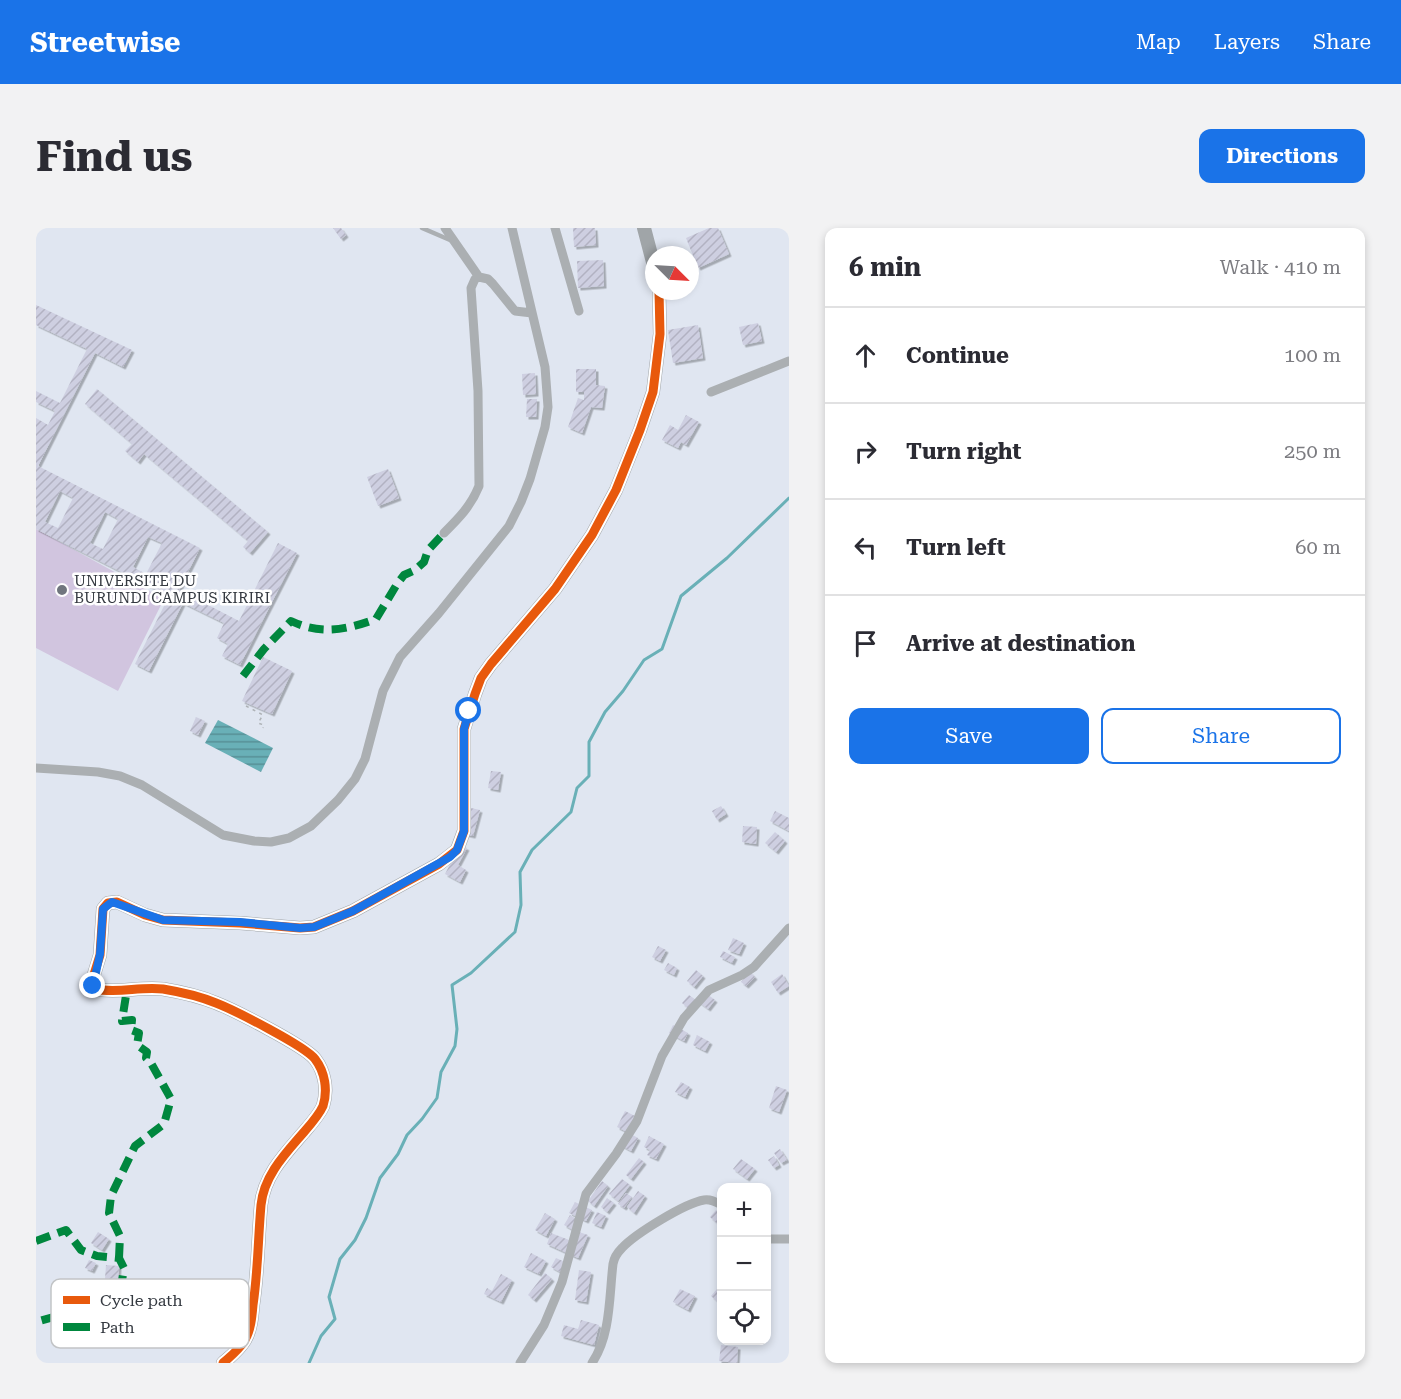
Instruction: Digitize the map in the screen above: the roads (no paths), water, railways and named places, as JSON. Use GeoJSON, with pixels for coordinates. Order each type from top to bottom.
{"type":"FeatureCollection","features":[{"type":"Feature","properties":{"kind":"street"},"geometry":{"type":"LineString","coordinates":[[445,228],[479,277],[488,279],[494,284],[515,311],[532,313]]}},
{"type":"Feature","properties":{"kind":"street"},"geometry":{"type":"LineString","coordinates":[[36,768],[98,772],[120,776],[164,797],[224,835],[254,842],[271,842],[289,838],[311,826],[338,800],[355,779],[365,759],[383,691],[400,657],[439,613],[509,526],[530,478],[545,427],[548,407],[545,367],[512,228]]}},
{"type":"Feature","properties":{"kind":"street"},"geometry":{"type":"LineString","coordinates":[[555,228],[579,311]]}},
{"type":"Feature","properties":{"kind":"street"},"geometry":{"type":"LineString","coordinates":[[644,228],[649,246]]}},
{"type":"Feature","properties":{"kind":"street"},"geometry":{"type":"LineString","coordinates":[[444,533],[465,513],[479,486],[478,391],[471,288],[475,279],[479,277]]}},
{"type":"Feature","properties":{"kind":"street"},"geometry":{"type":"LineString","coordinates":[[249,1328],[260,1254],[261,1203],[265,1188],[281,1158],[311,1125],[322,1108],[326,1094],[321,1069],[314,1057],[297,1045],[216,1003],[181,992],[159,989],[127,989],[116,992],[95,989],[92,981],[100,954],[103,909],[108,903],[117,902],[145,915],[163,920],[314,927],[353,911],[439,864],[457,850],[464,831],[464,729],[475,694],[481,678],[491,664],[555,589],[592,536],[616,490],[653,392],[660,334],[658,300]]}},
{"type":"Feature","properties":{"kind":"street"},"geometry":{"type":"LineString","coordinates":[[711,392],[789,361]]}},
{"type":"Feature","properties":{"kind":"street"},"geometry":{"type":"LineString","coordinates":[[520,1363],[544,1325],[562,1282],[586,1194],[637,1121],[663,1056],[684,1018],[709,990],[754,967],[789,928]]}},
{"type":"Feature","properties":{"kind":"street"},"geometry":{"type":"LineString","coordinates":[[592,1363],[603,1343],[606,1331],[614,1257],[630,1240],[687,1206],[703,1200],[717,1203]]}},
{"type":"Feature","properties":{"kind":"street"},"geometry":{"type":"LineString","coordinates":[[771,1239],[789,1239]]}},
{"type":"Feature","properties":{"kind":"street"},"geometry":{"type":"LineString","coordinates":[[223,1363],[239,1348]]}},
{"type":"Feature","properties":{"kind":"lane"},"geometry":{"type":"LineString","coordinates":[[422,228],[455,242]]}},
{"type":"Feature","properties":{"kind":"water"},"geometry":{"type":"Polygon","coordinates":[[[218,720],[273,748],[261,772],[205,743],[218,720]]]}},
{"type":"Feature","properties":{"kind":"waterway"},"geometry":{"type":"LineString","coordinates":[[309,1363],[321,1336],[335,1319],[329,1297],[340,1259],[355,1240],[366,1218],[380,1178],[398,1154],[407,1135],[437,1098],[441,1072],[455,1046],[457,1029],[452,985],[471,973],[515,932],[521,905],[520,872],[532,850],[571,812],[577,788],[589,776],[589,742],[605,712],[623,691],[644,660],[662,649],[681,596],[727,558],[789,498]]}},
{"type":"Feature","properties":{"kind":"place","name":"UNIVERSITE DU BURUNDI CAMPUS KIRIRI"},"geometry":{"type":"Point","coordinates":[62,590]}}]}
